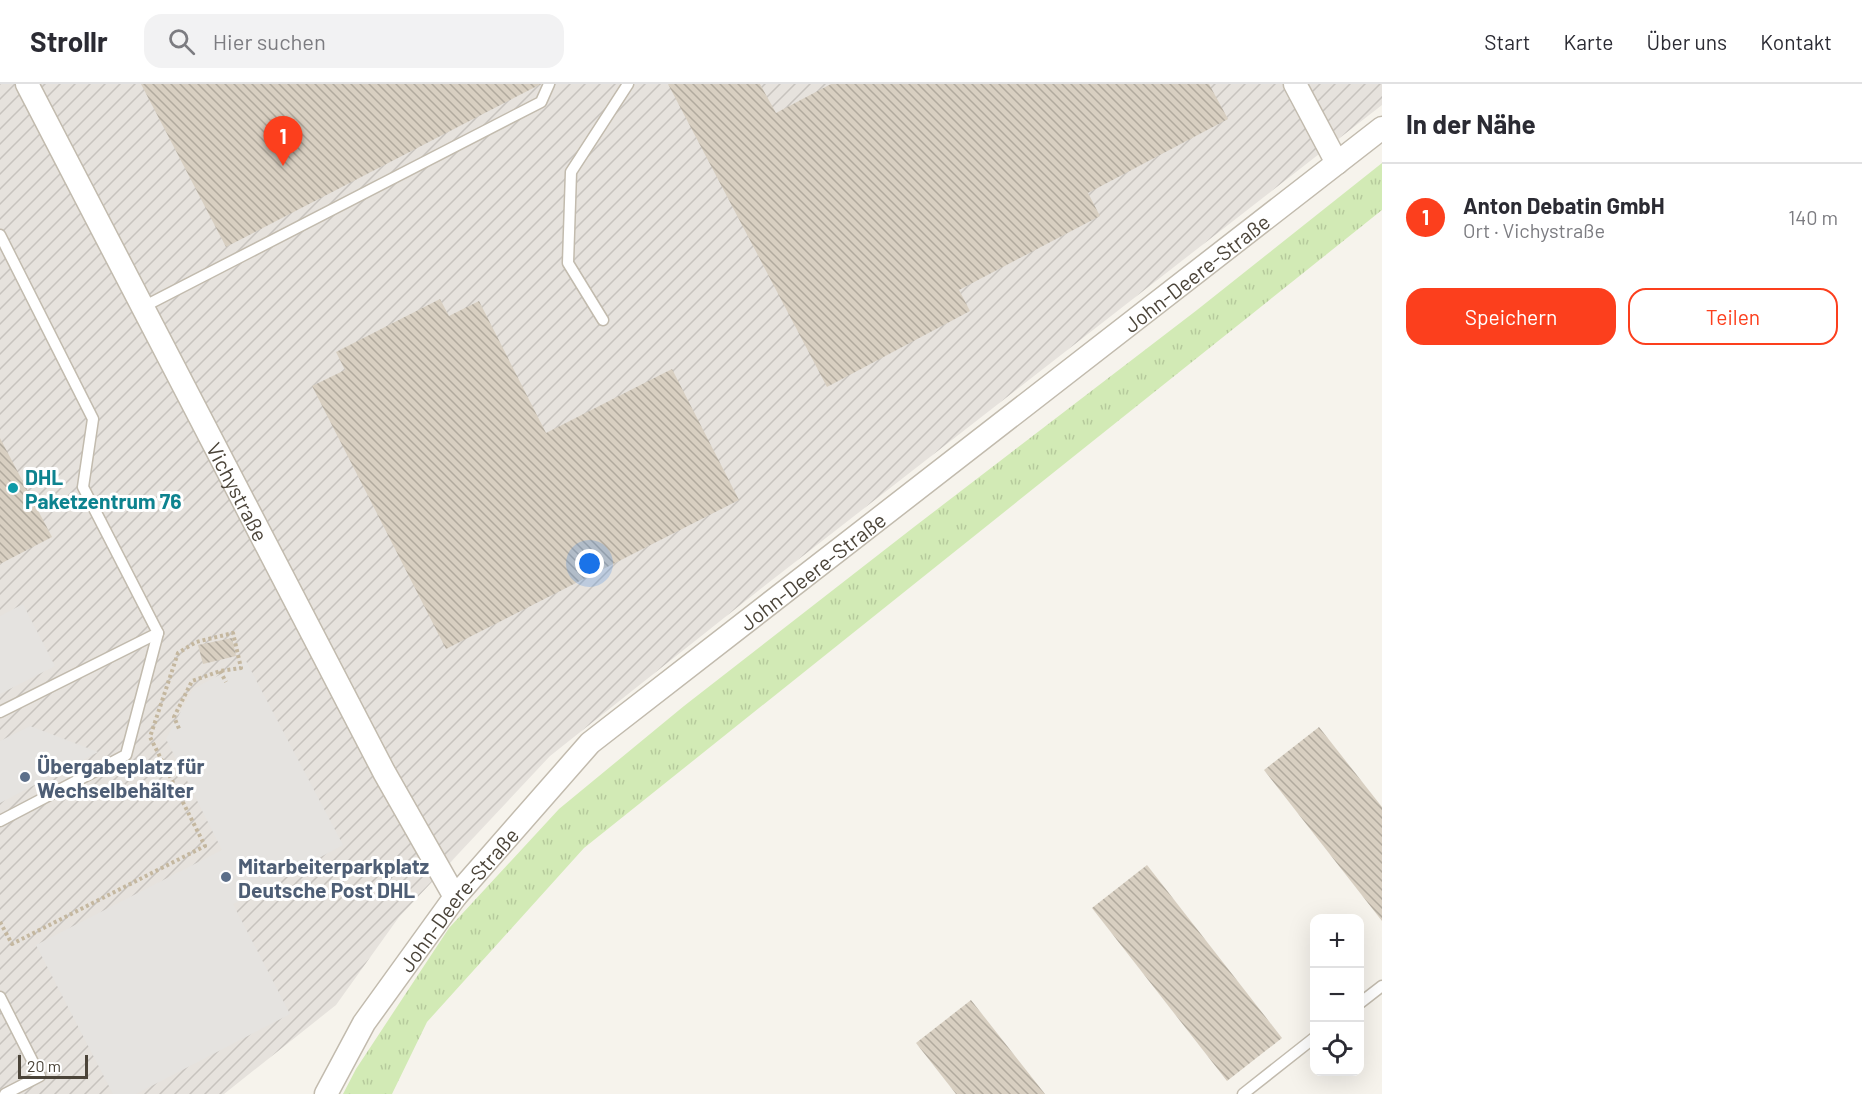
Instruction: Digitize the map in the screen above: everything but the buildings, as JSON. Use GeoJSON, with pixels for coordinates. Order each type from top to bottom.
{"type":"FeatureCollection","features":[{"type":"Feature","properties":{"kind":"street","name":"Vichystraße"},"geometry":{"type":"LineString","coordinates":[[27,84],[384,772],[455,897]]}},
{"type":"Feature","properties":{"kind":"street"},"geometry":{"type":"LineString","coordinates":[[1295,84],[1336,163]]}},
{"type":"Feature","properties":{"kind":"street","name":"John-Deere-Straße"},"geometry":{"type":"LineString","coordinates":[[326,1094],[364,1023],[455,897],[590,743],[1382,128]]}},
{"type":"Feature","properties":{"kind":"lane"},"geometry":{"type":"LineString","coordinates":[[143,307],[541,102],[549,84]]}},
{"type":"Feature","properties":{"kind":"lane"},"geometry":{"type":"LineString","coordinates":[[603,320],[568,262],[571,172],[628,84]]}},
{"type":"Feature","properties":{"kind":"lane"},"geometry":{"type":"LineString","coordinates":[[0,235],[93,419],[83,487],[158,633],[126,755],[0,821]]}},
{"type":"Feature","properties":{"kind":"lane"},"geometry":{"type":"LineString","coordinates":[[0,712],[158,633]]}},
{"type":"Feature","properties":{"kind":"lane"},"geometry":{"type":"LineString","coordinates":[[1364,999],[1382,986]]}},
{"type":"Feature","properties":{"kind":"lane"},"geometry":{"type":"LineString","coordinates":[[0,997],[40,1076],[5,1094]]}},
{"type":"Feature","properties":{"kind":"lane"},"geometry":{"type":"LineString","coordinates":[[1244,1094],[1310,1041]]}},
{"type":"Feature","properties":{"kind":"path"},"geometry":{"type":"LineString","coordinates":[[0,922],[12,944],[205,846],[150,737],[178,653],[196,642],[233,633],[241,668],[220,671],[192,681],[174,717],[180,731]]}},
{"type":"Feature","properties":{"kind":"path"},"geometry":{"type":"LineString","coordinates":[[220,671],[226,682]]}},
{"type":"Feature","properties":{"kind":"shaded area"},"geometry":{"type":"Polygon","coordinates":[[[0,84],[1382,84],[1382,105],[763,587],[550,756],[399,917],[336,1005],[224,1094],[0,1094],[0,84]]]}},
{"type":"Feature","properties":{"kind":"shaded area"},"geometry":{"type":"Polygon","coordinates":[[[23,604],[55,666],[0,694],[0,616],[23,604]]]}},
{"type":"Feature","properties":{"kind":"shaded area","name":"Mitarbeiterparkplatz Deutsche Post DHL"},"geometry":{"type":"Polygon","coordinates":[[[246,661],[343,845],[233,904],[290,1014],[136,1094],[113,1094],[36,945],[222,850],[166,739],[193,689],[246,661]]]}},
{"type":"Feature","properties":{"kind":"shaded area","name":"Übergabeplatz für Wechselbehälter"},"geometry":{"type":"Polygon","coordinates":[[[30,726],[98,752],[0,803],[0,741],[30,726]]]}},
{"type":"Feature","properties":{"kind":"green space"},"geometry":{"type":"Polygon","coordinates":[[[1382,163],[1382,210],[584,848],[427,1022],[392,1094],[343,1094],[356,1069],[449,928],[559,809],[684,706],[1197,310],[1382,163]]]}},
{"type":"Feature","properties":{"kind":"place","name":"Anton Debatin GmbH"},"geometry":{"type":"Point","coordinates":[283,166]}},
{"type":"Feature","properties":{"kind":"place","name":"DHL Paketzentrum 76"},"geometry":{"type":"Point","coordinates":[13,488]}},
{"type":"Feature","properties":{"kind":"place","name":"Übergabeplatz für Wechselbehälter"},"geometry":{"type":"Point","coordinates":[25,777]}},
{"type":"Feature","properties":{"kind":"place","name":"Mitarbeiterparkplatz Deutsche Post DHL"},"geometry":{"type":"Point","coordinates":[226,877]}}]}
